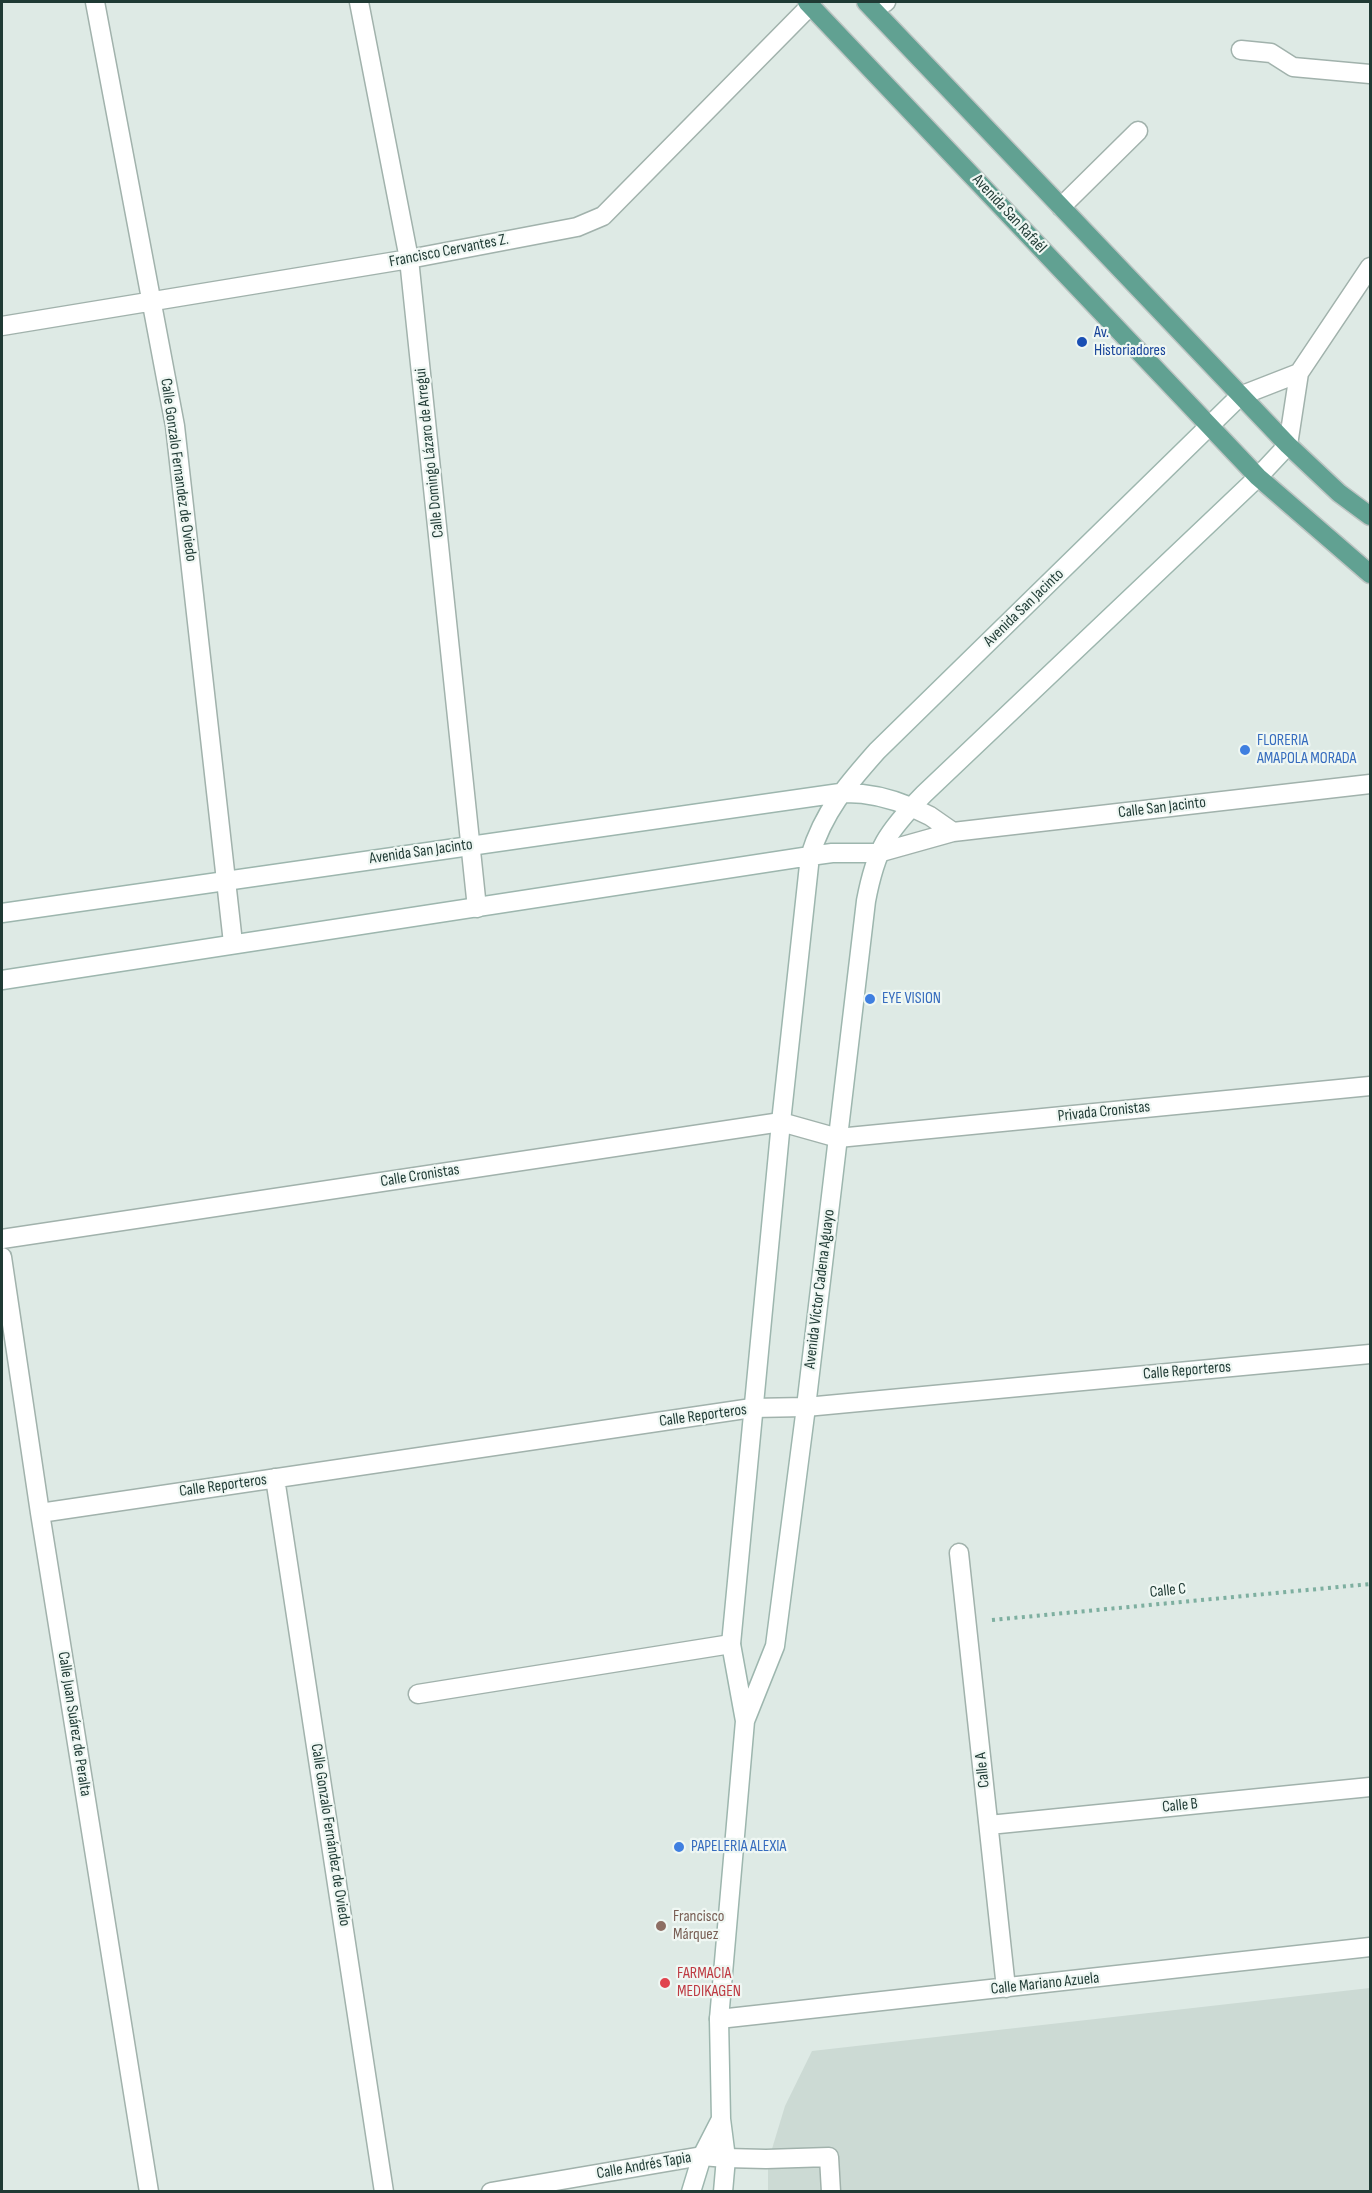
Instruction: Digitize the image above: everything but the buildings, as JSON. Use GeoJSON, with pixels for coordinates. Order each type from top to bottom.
{"type":"FeatureCollection","features":[{"type":"Feature","properties":{"kind":"main road","name":"Avenida San Rafaél"},"geometry":{"type":"LineString","coordinates":[[809,4],[1210,426]]}},
{"type":"Feature","properties":{"kind":"main road"},"geometry":{"type":"LineString","coordinates":[[875,4],[1061,207],[1240,396],[1339,493],[1371,516]]}},
{"type":"Feature","properties":{"kind":"main road"},"geometry":{"type":"LineString","coordinates":[[1210,426],[1258,477],[1371,574]]}},
{"type":"Feature","properties":{"kind":"street","name":"Calle Gonzalo Fernandez de Oviedo"},"geometry":{"type":"LineString","coordinates":[[95,2],[175,426],[233,943]]}},
{"type":"Feature","properties":{"kind":"street","name":"Calle Domingo Lázaro de Arregui"},"geometry":{"type":"LineString","coordinates":[[359,2],[409,259],[477,908]]}},
{"type":"Feature","properties":{"kind":"street","name":"Francisco Cervantes Z."},"geometry":{"type":"LineString","coordinates":[[2,326],[409,259],[577,227],[603,216],[809,4]]}},
{"type":"Feature","properties":{"kind":"street"},"geometry":{"type":"LineString","coordinates":[[1241,50],[1271,53],[1293,67],[1371,74]]}},
{"type":"Feature","properties":{"kind":"street"},"geometry":{"type":"LineString","coordinates":[[1061,207],[1138,131]]}},
{"type":"Feature","properties":{"kind":"street"},"geometry":{"type":"LineString","coordinates":[[2,980],[810,856],[832,853],[878,853],[889,834],[911,807],[1258,477],[1288,445],[1299,374],[1371,267]]}},
{"type":"Feature","properties":{"kind":"street"},"geometry":{"type":"LineString","coordinates":[[1240,396],[1299,374]]}},
{"type":"Feature","properties":{"kind":"street","name":"Avenida San Jacinto"},"geometry":{"type":"LineString","coordinates":[[810,856],[816,837],[840,793],[877,751],[1240,396]]}},
{"type":"Feature","properties":{"kind":"street","name":"Calle San Jacinto"},"geometry":{"type":"LineString","coordinates":[[878,853],[953,832],[1371,784]]}},
{"type":"Feature","properties":{"kind":"street","name":"Avenida San Jacinto"},"geometry":{"type":"LineString","coordinates":[[2,913],[471,844],[840,793],[869,794],[895,800],[911,807]]}},
{"type":"Feature","properties":{"kind":"street"},"geometry":{"type":"LineString","coordinates":[[911,807],[930,816],[953,832]]}},
{"type":"Feature","properties":{"kind":"street","name":"Avenida Víctor Cadena Aguayo"},"geometry":{"type":"LineString","coordinates":[[745,1720],[775,1646],[866,901],[878,853]]}},
{"type":"Feature","properties":{"kind":"street","name":"Avenida Víctor Cadena Aguayo"},"geometry":{"type":"LineString","coordinates":[[723,2192],[726,2158],[721,2119],[719,2019],[745,1720],[731,1644],[752,1408],[810,856]]}},
{"type":"Feature","properties":{"kind":"street","name":"Privada Cronistas"},"geometry":{"type":"LineString","coordinates":[[838,1137],[1371,1086]]}},
{"type":"Feature","properties":{"kind":"street","name":"Calle Cronistas"},"geometry":{"type":"LineString","coordinates":[[2,1239],[781,1122],[838,1137]]}},
{"type":"Feature","properties":{"kind":"street","name":"Calle Juan Suárez de Peralta"},"geometry":{"type":"LineString","coordinates":[[2,1257],[40,1513],[149,2192]]}},
{"type":"Feature","properties":{"kind":"street","name":"Calle Reporteros"},"geometry":{"type":"LineString","coordinates":[[40,1513],[752,1408],[806,1407],[1371,1354]]}},
{"type":"Feature","properties":{"kind":"street","name":"Calle Gonzalo Fernández de Oviedo"},"geometry":{"type":"LineString","coordinates":[[275,1478],[384,2192]]}},
{"type":"Feature","properties":{"kind":"street","name":"Calle A"},"geometry":{"type":"LineString","coordinates":[[959,1552],[1006,1988]]}},
{"type":"Feature","properties":{"kind":"street"},"geometry":{"type":"LineString","coordinates":[[418,1694],[731,1644]]}},
{"type":"Feature","properties":{"kind":"street","name":"Calle B"},"geometry":{"type":"LineString","coordinates":[[989,1825],[1371,1787]]}},
{"type":"Feature","properties":{"kind":"street","name":"Calle Mariano Azuela"},"geometry":{"type":"LineString","coordinates":[[719,2019],[1371,1947]]}},
{"type":"Feature","properties":{"kind":"street","name":"Avenida Víctor Cadena Aguayo"},"geometry":{"type":"LineString","coordinates":[[691,2192],[702,2156],[721,2119]]}},
{"type":"Feature","properties":{"kind":"street","name":"Calle Andrés Tapia"},"geometry":{"type":"LineString","coordinates":[[491,2192],[702,2156],[766,2159],[830,2157],[831,2192]]}},
{"type":"Feature","properties":{"kind":"path","name":"Calle C"},"geometry":{"type":"LineString","coordinates":[[968,1623],[1371,1584]]}},
{"type":"Feature","properties":{"kind":"shaded area"},"geometry":{"type":"Polygon","coordinates":[[[1370,1988],[1370,2191],[768,2191],[768,2162],[785,2106],[812,2051],[1370,1988]]]}},
{"type":"Feature","properties":{"kind":"place","name":"Av. Historiadores"},"geometry":{"type":"Point","coordinates":[1082,342]}},
{"type":"Feature","properties":{"kind":"place","name":"FLORERIA AMAPOLA MORADA"},"geometry":{"type":"Point","coordinates":[1245,750]}},
{"type":"Feature","properties":{"kind":"place","name":"EYE VISION"},"geometry":{"type":"Point","coordinates":[870,999]}},
{"type":"Feature","properties":{"kind":"place","name":"PAPELERIA ALEXIA"},"geometry":{"type":"Point","coordinates":[679,1847]}},
{"type":"Feature","properties":{"kind":"place","name":"Francisco Márquez"},"geometry":{"type":"Point","coordinates":[661,1926]}},
{"type":"Feature","properties":{"kind":"place","name":"FARMACIA MEDIKAGEN"},"geometry":{"type":"Point","coordinates":[665,1983]}}]}
